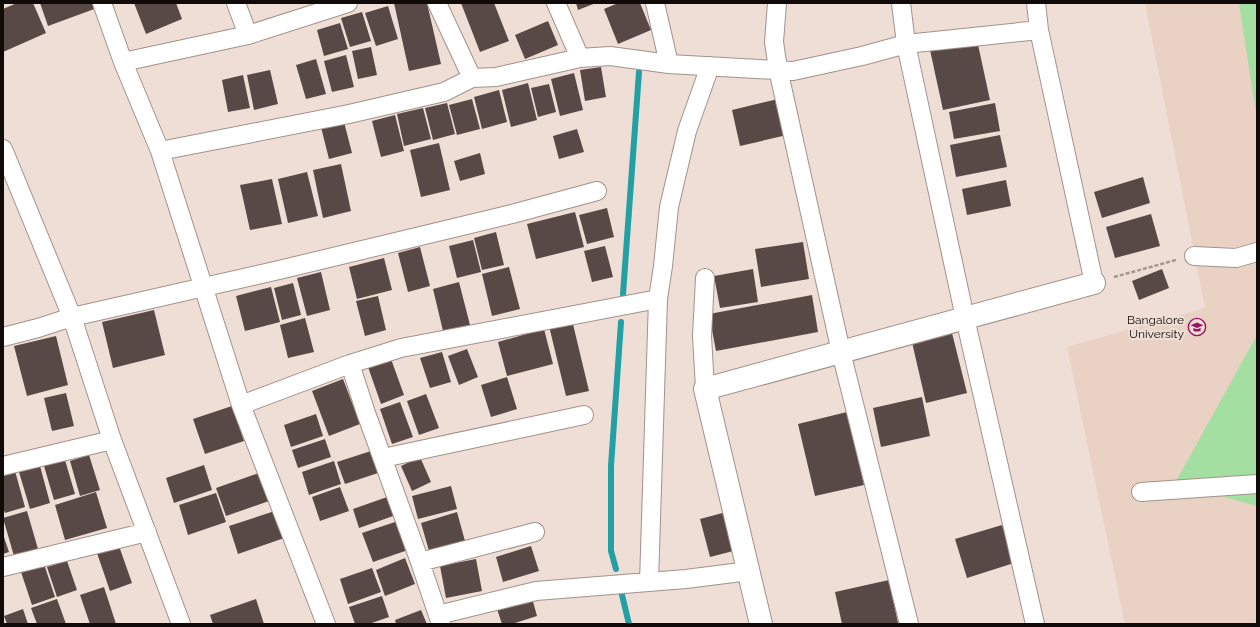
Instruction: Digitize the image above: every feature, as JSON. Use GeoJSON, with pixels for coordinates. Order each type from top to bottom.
{"type":"FeatureCollection","features":[{"type":"Feature","properties":{"kind":"street"},"geometry":{"type":"LineString","coordinates":[[102,3],[123,62],[160,151],[241,405],[326,624]]}},
{"type":"Feature","properties":{"kind":"street"},"geometry":{"type":"LineString","coordinates":[[236,3],[248,35]]}},
{"type":"Feature","properties":{"kind":"street"},"geometry":{"type":"LineString","coordinates":[[437,3],[472,78]]}},
{"type":"Feature","properties":{"kind":"street"},"geometry":{"type":"LineString","coordinates":[[556,3],[580,58]]}},
{"type":"Feature","properties":{"kind":"street"},"geometry":{"type":"LineString","coordinates":[[655,3],[668,64]]}},
{"type":"Feature","properties":{"kind":"street"},"geometry":{"type":"LineString","coordinates":[[777,3],[774,42],[778,69],[841,352],[909,624]]}},
{"type":"Feature","properties":{"kind":"street"},"geometry":{"type":"LineString","coordinates":[[901,3],[906,44],[965,318],[1035,624]]}},
{"type":"Feature","properties":{"kind":"street"},"geometry":{"type":"LineString","coordinates":[[705,389],[1094,283],[1039,30],[1036,3]]}},
{"type":"Feature","properties":{"kind":"street"},"geometry":{"type":"LineString","coordinates":[[123,62],[248,35],[340,4]]}},
{"type":"Feature","properties":{"kind":"street"},"geometry":{"type":"LineString","coordinates":[[160,151],[386,106],[444,92],[472,78],[496,77],[580,58],[610,56],[668,64],[793,71],[862,56],[906,44],[1039,30]]}},
{"type":"Feature","properties":{"kind":"street"},"geometry":{"type":"LineString","coordinates":[[649,582],[658,299],[669,207],[687,131],[710,66]]}},
{"type":"Feature","properties":{"kind":"street"},"geometry":{"type":"LineString","coordinates":[[3,149],[72,317],[112,440],[147,532],[177,623]]}},
{"type":"Feature","properties":{"kind":"street"},"geometry":{"type":"LineString","coordinates":[[3,337],[72,317],[279,270],[598,191]]}},
{"type":"Feature","properties":{"kind":"street"},"geometry":{"type":"LineString","coordinates":[[1194,256],[1236,258],[1257,252]]}},
{"type":"Feature","properties":{"kind":"street"},"geometry":{"type":"LineString","coordinates":[[705,278],[702,336],[705,389],[761,624]]}},
{"type":"Feature","properties":{"kind":"street"},"geometry":{"type":"LineString","coordinates":[[241,405],[350,364],[401,348],[658,299]]}},
{"type":"Feature","properties":{"kind":"street"},"geometry":{"type":"LineString","coordinates":[[350,364],[440,620],[536,590],[686,579],[749,571]]}},
{"type":"Feature","properties":{"kind":"street"},"geometry":{"type":"LineString","coordinates":[[383,458],[584,415]]}},
{"type":"Feature","properties":{"kind":"street"},"geometry":{"type":"LineString","coordinates":[[3,466],[112,440]]}},
{"type":"Feature","properties":{"kind":"street"},"geometry":{"type":"LineString","coordinates":[[1141,492],[1257,484]]}},
{"type":"Feature","properties":{"kind":"street"},"geometry":{"type":"LineString","coordinates":[[3,567],[147,532]]}},
{"type":"Feature","properties":{"kind":"street"},"geometry":{"type":"LineString","coordinates":[[420,562],[535,532]]}},
{"type":"Feature","properties":{"kind":"path"},"geometry":{"type":"LineString","coordinates":[[1094,283],[1194,256]]}},
{"type":"Feature","properties":{"kind":"shaded area","name":"Bangalore University"},"geometry":{"type":"Polygon","coordinates":[[[1145,3],[1257,3],[1257,624],[1125,624],[1067,347],[1205,308],[1145,3]]]}},
{"type":"Feature","properties":{"kind":"green space"},"geometry":{"type":"Polygon","coordinates":[[[1239,3],[1257,3],[1257,120],[1239,3]]]}},
{"type":"Feature","properties":{"kind":"green space"},"geometry":{"type":"Polygon","coordinates":[[[1257,335],[1257,506],[1175,483],[1257,335]]]}},
{"type":"Feature","properties":{"kind":"building"},"geometry":{"type":"Polygon","coordinates":[[[17,3],[33,3],[46,33],[3,52],[3,9],[17,3]]]}},
{"type":"Feature","properties":{"kind":"building"},"geometry":{"type":"Polygon","coordinates":[[[40,3],[95,3],[97,8],[48,26],[40,3]]]}},
{"type":"Feature","properties":{"kind":"building"},"geometry":{"type":"Polygon","coordinates":[[[134,3],[176,3],[182,19],[146,34],[134,3]]]}},
{"type":"Feature","properties":{"kind":"building"},"geometry":{"type":"Polygon","coordinates":[[[394,3],[427,3],[441,64],[409,71],[394,3]]]}},
{"type":"Feature","properties":{"kind":"building"},"geometry":{"type":"Polygon","coordinates":[[[461,3],[494,3],[509,41],[480,52],[461,3]]]}},
{"type":"Feature","properties":{"kind":"building"},"geometry":{"type":"Polygon","coordinates":[[[576,3],[596,3],[578,10],[576,3]]]}},
{"type":"Feature","properties":{"kind":"building"},"geometry":{"type":"Polygon","coordinates":[[[618,3],[640,3],[651,30],[618,44],[604,9],[618,3]]]}},
{"type":"Feature","properties":{"kind":"building"},"geometry":{"type":"Polygon","coordinates":[[[388,6],[398,39],[376,46],[365,13],[388,6]]]}},
{"type":"Feature","properties":{"kind":"building"},"geometry":{"type":"Polygon","coordinates":[[[362,12],[371,41],[350,47],[341,18],[362,12]]]}},
{"type":"Feature","properties":{"kind":"building"},"geometry":{"type":"Polygon","coordinates":[[[548,21],[558,45],[525,59],[515,35],[548,21]]]}},
{"type":"Feature","properties":{"kind":"building"},"geometry":{"type":"Polygon","coordinates":[[[340,23],[348,49],[324,56],[317,30],[340,23]]]}},
{"type":"Feature","properties":{"kind":"building"},"geometry":{"type":"Polygon","coordinates":[[[977,40],[990,100],[943,110],[930,50],[977,40]]]}},
{"type":"Feature","properties":{"kind":"building"},"geometry":{"type":"Polygon","coordinates":[[[371,47],[377,75],[358,79],[352,51],[371,47]]]}},
{"type":"Feature","properties":{"kind":"building"},"geometry":{"type":"Polygon","coordinates":[[[346,55],[354,87],[332,92],[324,61],[346,55]]]}},
{"type":"Feature","properties":{"kind":"building"},"geometry":{"type":"Polygon","coordinates":[[[316,59],[326,94],[306,99],[296,65],[316,59]]]}},
{"type":"Feature","properties":{"kind":"building"},"geometry":{"type":"Polygon","coordinates":[[[601,67],[606,97],[585,101],[580,70],[601,67]]]}},
{"type":"Feature","properties":{"kind":"building"},"geometry":{"type":"Polygon","coordinates":[[[270,70],[278,104],[254,110],[247,75],[270,70]]]}},
{"type":"Feature","properties":{"kind":"building"},"geometry":{"type":"Polygon","coordinates":[[[574,73],[583,110],[560,116],[551,79],[574,73]]]}},
{"type":"Feature","properties":{"kind":"building"},"geometry":{"type":"Polygon","coordinates":[[[243,75],[250,108],[228,112],[222,80],[243,75]]]}},
{"type":"Feature","properties":{"kind":"building"},"geometry":{"type":"Polygon","coordinates":[[[528,83],[537,120],[511,127],[502,90],[528,83]]]}},
{"type":"Feature","properties":{"kind":"building"},"geometry":{"type":"Polygon","coordinates":[[[549,84],[556,112],[538,117],[531,88],[549,84]]]}},
{"type":"Feature","properties":{"kind":"building"},"geometry":{"type":"Polygon","coordinates":[[[499,90],[507,122],[482,129],[474,97],[499,90]]]}},
{"type":"Feature","properties":{"kind":"building"},"geometry":{"type":"Polygon","coordinates":[[[472,99],[480,129],[457,135],[449,105],[472,99]]]}},
{"type":"Feature","properties":{"kind":"building"},"geometry":{"type":"Polygon","coordinates":[[[778,99],[787,135],[740,146],[732,110],[778,99]]]}},
{"type":"Feature","properties":{"kind":"building"},"geometry":{"type":"Polygon","coordinates":[[[447,103],[455,134],[433,140],[425,108],[447,103]]]}},
{"type":"Feature","properties":{"kind":"building"},"geometry":{"type":"Polygon","coordinates":[[[995,103],[1000,131],[954,139],[949,112],[995,103]]]}},
{"type":"Feature","properties":{"kind":"building"},"geometry":{"type":"Polygon","coordinates":[[[423,108],[431,139],[404,146],[397,114],[423,108]]]}},
{"type":"Feature","properties":{"kind":"building"},"geometry":{"type":"Polygon","coordinates":[[[395,115],[404,151],[381,157],[372,121],[395,115]]]}},
{"type":"Feature","properties":{"kind":"building"},"geometry":{"type":"Polygon","coordinates":[[[344,122],[352,153],[329,159],[321,127],[344,122]]]}},
{"type":"Feature","properties":{"kind":"building"},"geometry":{"type":"Polygon","coordinates":[[[577,129],[584,152],[559,159],[553,136],[577,129]]]}},
{"type":"Feature","properties":{"kind":"building"},"geometry":{"type":"Polygon","coordinates":[[[1000,135],[1007,167],[956,177],[950,145],[1000,135]]]}},
{"type":"Feature","properties":{"kind":"building"},"geometry":{"type":"Polygon","coordinates":[[[439,143],[450,190],[421,197],[410,150],[439,143]]]}},
{"type":"Feature","properties":{"kind":"building"},"geometry":{"type":"Polygon","coordinates":[[[480,153],[485,174],[460,181],[454,161],[480,153]]]}},
{"type":"Feature","properties":{"kind":"building"},"geometry":{"type":"Polygon","coordinates":[[[341,164],[351,211],[323,218],[313,170],[341,164]]]}},
{"type":"Feature","properties":{"kind":"building"},"geometry":{"type":"Polygon","coordinates":[[[307,172],[318,216],[288,223],[278,179],[307,172]]]}},
{"type":"Feature","properties":{"kind":"building"},"geometry":{"type":"Polygon","coordinates":[[[1143,177],[1150,203],[1102,218],[1094,192],[1143,177]]]}},
{"type":"Feature","properties":{"kind":"building"},"geometry":{"type":"Polygon","coordinates":[[[272,179],[282,224],[250,230],[240,185],[272,179]]]}},
{"type":"Feature","properties":{"kind":"building"},"geometry":{"type":"Polygon","coordinates":[[[1006,180],[1011,206],[967,215],[962,189],[1006,180]]]}},
{"type":"Feature","properties":{"kind":"building"},"geometry":{"type":"Polygon","coordinates":[[[607,208],[614,237],[587,244],[579,215],[607,208]]]}},
{"type":"Feature","properties":{"kind":"building"},"geometry":{"type":"Polygon","coordinates":[[[575,212],[584,247],[536,259],[527,224],[575,212]]]}},
{"type":"Feature","properties":{"kind":"building"},"geometry":{"type":"Polygon","coordinates":[[[1151,214],[1160,246],[1115,258],[1106,227],[1151,214]]]}},
{"type":"Feature","properties":{"kind":"building"},"geometry":{"type":"Polygon","coordinates":[[[496,232],[504,265],[482,270],[474,238],[496,232]]]}},
{"type":"Feature","properties":{"kind":"building"},"geometry":{"type":"Polygon","coordinates":[[[473,240],[481,272],[457,278],[449,246],[473,240]]]}},
{"type":"Feature","properties":{"kind":"building"},"geometry":{"type":"Polygon","coordinates":[[[803,242],[809,279],[761,287],[755,249],[803,242]]]}},
{"type":"Feature","properties":{"kind":"building"},"geometry":{"type":"Polygon","coordinates":[[[605,246],[613,277],[592,282],[584,251],[605,246]]]}},
{"type":"Feature","properties":{"kind":"building"},"geometry":{"type":"Polygon","coordinates":[[[420,247],[430,286],[408,292],[398,253],[420,247]]]}},
{"type":"Feature","properties":{"kind":"building"},"geometry":{"type":"Polygon","coordinates":[[[384,258],[392,290],[357,299],[349,267],[384,258]]]}},
{"type":"Feature","properties":{"kind":"building"},"geometry":{"type":"Polygon","coordinates":[[[509,267],[520,309],[492,316],[482,274],[509,267]]]}},
{"type":"Feature","properties":{"kind":"building"},"geometry":{"type":"Polygon","coordinates":[[[753,269],[758,302],[720,308],[714,276],[753,269]]]}},
{"type":"Feature","properties":{"kind":"building"},"geometry":{"type":"Polygon","coordinates":[[[1162,269],[1169,288],[1139,300],[1132,281],[1162,269]]]}},
{"type":"Feature","properties":{"kind":"building"},"geometry":{"type":"Polygon","coordinates":[[[321,272],[330,310],[307,316],[297,278],[321,272]]]}},
{"type":"Feature","properties":{"kind":"building"},"geometry":{"type":"Polygon","coordinates":[[[459,282],[470,325],[443,331],[433,289],[459,282]]]}},
{"type":"Feature","properties":{"kind":"building"},"geometry":{"type":"Polygon","coordinates":[[[293,283],[301,315],[282,320],[274,288],[293,283]]]}},
{"type":"Feature","properties":{"kind":"building"},"geometry":{"type":"Polygon","coordinates":[[[271,287],[280,322],[245,331],[236,296],[271,287]]]}},
{"type":"Feature","properties":{"kind":"building"},"geometry":{"type":"Polygon","coordinates":[[[812,295],[818,332],[716,351],[709,314],[812,295]]]}},
{"type":"Feature","properties":{"kind":"building"},"geometry":{"type":"Polygon","coordinates":[[[378,296],[386,330],[365,336],[356,301],[378,296]]]}},
{"type":"Feature","properties":{"kind":"building"},"geometry":{"type":"Polygon","coordinates":[[[154,310],[165,355],[113,368],[102,322],[154,310]]]}},
{"type":"Feature","properties":{"kind":"building"},"geometry":{"type":"Polygon","coordinates":[[[305,318],[314,352],[288,358],[280,325],[305,318]]]}},
{"type":"Feature","properties":{"kind":"building"},"geometry":{"type":"Polygon","coordinates":[[[572,320],[589,391],[566,396],[549,326],[572,320]]]}},
{"type":"Feature","properties":{"kind":"building"},"geometry":{"type":"Polygon","coordinates":[[[544,329],[553,364],[507,376],[498,342],[544,329]]]}},
{"type":"Feature","properties":{"kind":"building"},"geometry":{"type":"Polygon","coordinates":[[[951,329],[967,393],[926,403],[911,338],[951,329]]]}},
{"type":"Feature","properties":{"kind":"building"},"geometry":{"type":"Polygon","coordinates":[[[56,336],[68,385],[27,396],[14,346],[56,336]]]}},
{"type":"Feature","properties":{"kind":"building"},"geometry":{"type":"Polygon","coordinates":[[[467,349],[478,377],[459,385],[448,356],[467,349]]]}},
{"type":"Feature","properties":{"kind":"building"},"geometry":{"type":"Polygon","coordinates":[[[442,352],[451,382],[430,388],[420,358],[442,352]]]}},
{"type":"Feature","properties":{"kind":"building"},"geometry":{"type":"Polygon","coordinates":[[[391,359],[404,395],[381,404],[368,367],[391,359]]]}},
{"type":"Feature","properties":{"kind":"building"},"geometry":{"type":"Polygon","coordinates":[[[507,377],[517,409],[491,417],[481,385],[507,377]]]}},
{"type":"Feature","properties":{"kind":"building"},"geometry":{"type":"Polygon","coordinates":[[[343,379],[360,424],[329,436],[312,391],[343,379]]]}},
{"type":"Feature","properties":{"kind":"building"},"geometry":{"type":"Polygon","coordinates":[[[66,393],[74,426],[52,431],[44,398],[66,393]]]}},
{"type":"Feature","properties":{"kind":"building"},"geometry":{"type":"Polygon","coordinates":[[[426,394],[439,428],[419,435],[407,401],[426,394]]]}},
{"type":"Feature","properties":{"kind":"building"},"geometry":{"type":"Polygon","coordinates":[[[922,397],[930,436],[881,447],[873,408],[922,397]]]}},
{"type":"Feature","properties":{"kind":"building"},"geometry":{"type":"Polygon","coordinates":[[[400,402],[413,437],[392,444],[380,409],[400,402]]]}},
{"type":"Feature","properties":{"kind":"building"},"geometry":{"type":"Polygon","coordinates":[[[232,406],[244,441],[205,454],[193,419],[232,406]]]}},
{"type":"Feature","properties":{"kind":"building"},"geometry":{"type":"Polygon","coordinates":[[[847,412],[864,485],[815,496],[798,424],[847,412]]]}},
{"type":"Feature","properties":{"kind":"building"},"geometry":{"type":"Polygon","coordinates":[[[316,414],[323,436],[291,447],[284,425],[316,414]]]}},
{"type":"Feature","properties":{"kind":"building"},"geometry":{"type":"Polygon","coordinates":[[[325,439],[331,457],[298,468],[292,450],[325,439]]]}},
{"type":"Feature","properties":{"kind":"building"},"geometry":{"type":"Polygon","coordinates":[[[371,451],[378,473],[345,484],[337,462],[371,451]]]}},
{"type":"Feature","properties":{"kind":"building"},"geometry":{"type":"Polygon","coordinates":[[[89,455],[100,490],[80,496],[70,461],[89,455]]]}},
{"type":"Feature","properties":{"kind":"building"},"geometry":{"type":"Polygon","coordinates":[[[420,457],[431,482],[412,491],[401,466],[420,457]]]}},
{"type":"Feature","properties":{"kind":"building"},"geometry":{"type":"Polygon","coordinates":[[[65,460],[75,494],[54,500],[44,466],[65,460]]]}},
{"type":"Feature","properties":{"kind":"building"},"geometry":{"type":"Polygon","coordinates":[[[334,461],[341,484],[309,495],[302,472],[334,461]]]}},
{"type":"Feature","properties":{"kind":"building"},"geometry":{"type":"Polygon","coordinates":[[[204,465],[212,490],[174,503],[166,478],[204,465]]]}},
{"type":"Feature","properties":{"kind":"building"},"geometry":{"type":"Polygon","coordinates":[[[40,466],[50,503],[30,509],[19,472],[40,466]]]}},
{"type":"Feature","properties":{"kind":"building"},"geometry":{"type":"Polygon","coordinates":[[[15,471],[25,507],[5,513],[3,508],[3,475],[15,471]]]}},
{"type":"Feature","properties":{"kind":"building"},"geometry":{"type":"Polygon","coordinates":[[[262,472],[272,500],[226,516],[216,488],[262,472]]]}},
{"type":"Feature","properties":{"kind":"building"},"geometry":{"type":"Polygon","coordinates":[[[451,486],[457,509],[418,519],[412,496],[451,486]]]}},
{"type":"Feature","properties":{"kind":"building"},"geometry":{"type":"Polygon","coordinates":[[[340,487],[349,511],[320,521],[312,497],[340,487]]]}},
{"type":"Feature","properties":{"kind":"building"},"geometry":{"type":"Polygon","coordinates":[[[96,492],[107,528],[65,540],[55,505],[96,492]]]}},
{"type":"Feature","properties":{"kind":"building"},"geometry":{"type":"Polygon","coordinates":[[[216,493],[226,522],[188,535],[179,505],[216,493]]]}},
{"type":"Feature","properties":{"kind":"building"},"geometry":{"type":"Polygon","coordinates":[[[390,496],[396,515],[359,528],[353,509],[390,496]]]}},
{"type":"Feature","properties":{"kind":"building"},"geometry":{"type":"Polygon","coordinates":[[[278,510],[287,537],[238,554],[229,526],[278,510]]]}},
{"type":"Feature","properties":{"kind":"building"},"geometry":{"type":"Polygon","coordinates":[[[27,511],[38,549],[14,556],[3,518],[27,511]]]}},
{"type":"Feature","properties":{"kind":"building"},"geometry":{"type":"Polygon","coordinates":[[[730,511],[741,549],[710,557],[700,519],[730,511]]]}},
{"type":"Feature","properties":{"kind":"building"},"geometry":{"type":"Polygon","coordinates":[[[457,512],[465,541],[429,551],[421,523],[457,512]]]}},
{"type":"Feature","properties":{"kind":"building"},"geometry":{"type":"Polygon","coordinates":[[[398,521],[408,550],[373,562],[362,533],[398,521]]]}},
{"type":"Feature","properties":{"kind":"building"},"geometry":{"type":"Polygon","coordinates":[[[1002,525],[1014,563],[967,578],[955,539],[1002,525]]]}},
{"type":"Feature","properties":{"kind":"building"},"geometry":{"type":"Polygon","coordinates":[[[3,534],[9,552],[3,554],[3,534]]]}},
{"type":"Feature","properties":{"kind":"building"},"geometry":{"type":"Polygon","coordinates":[[[119,546],[132,583],[110,591],[97,553],[119,546]]]}},
{"type":"Feature","properties":{"kind":"building"},"geometry":{"type":"Polygon","coordinates":[[[531,546],[539,571],[503,582],[496,557],[531,546]]]}},
{"type":"Feature","properties":{"kind":"building"},"geometry":{"type":"Polygon","coordinates":[[[405,558],[415,584],[385,596],[376,570],[405,558]]]}},
{"type":"Feature","properties":{"kind":"building"},"geometry":{"type":"Polygon","coordinates":[[[476,559],[482,591],[446,598],[440,566],[476,559]]]}},
{"type":"Feature","properties":{"kind":"building"},"geometry":{"type":"Polygon","coordinates":[[[67,561],[77,590],[57,597],[47,567],[67,561]]]}},
{"type":"Feature","properties":{"kind":"building"},"geometry":{"type":"Polygon","coordinates":[[[44,564],[55,597],[32,605],[21,572],[44,564]]]}},
{"type":"Feature","properties":{"kind":"building"},"geometry":{"type":"Polygon","coordinates":[[[372,568],[381,592],[348,604],[340,579],[372,568]]]}},
{"type":"Feature","properties":{"kind":"building"},"geometry":{"type":"Polygon","coordinates":[[[889,580],[898,623],[842,624],[835,592],[889,580]]]}},
{"type":"Feature","properties":{"kind":"building"},"geometry":{"type":"Polygon","coordinates":[[[104,587],[116,624],[90,624],[80,595],[104,587]]]}},
{"type":"Feature","properties":{"kind":"building"},"geometry":{"type":"Polygon","coordinates":[[[382,596],[389,617],[369,624],[355,624],[349,607],[382,596]]]}},
{"type":"Feature","properties":{"kind":"building"},"geometry":{"type":"Polygon","coordinates":[[[532,598],[537,616],[512,624],[502,624],[497,609],[532,598]]]}},
{"type":"Feature","properties":{"kind":"building"},"geometry":{"type":"Polygon","coordinates":[[[57,599],[66,624],[37,624],[31,608],[57,599]]]}},
{"type":"Feature","properties":{"kind":"building"},"geometry":{"type":"Polygon","coordinates":[[[256,599],[264,624],[213,624],[210,615],[256,599]]]}},
{"type":"Feature","properties":{"kind":"building"},"geometry":{"type":"Polygon","coordinates":[[[23,609],[28,624],[7,624],[4,616],[23,609]]]}},
{"type":"Feature","properties":{"kind":"building"},"geometry":{"type":"Polygon","coordinates":[[[421,610],[427,624],[396,624],[395,620],[421,610]]]}},
{"type":"Feature","properties":{"kind":"waterway"},"geometry":{"type":"LineString","coordinates":[[623,294],[639,72]]}},
{"type":"Feature","properties":{"kind":"waterway"},"geometry":{"type":"LineString","coordinates":[[616,569],[611,551],[611,466],[621,322]]}},
{"type":"Feature","properties":{"kind":"waterway"},"geometry":{"type":"LineString","coordinates":[[622,595],[629,624]]}},
{"type":"Feature","properties":{"kind":"place","name":"Bangalore University"},"geometry":{"type":"Point","coordinates":[1197,327]}}]}
